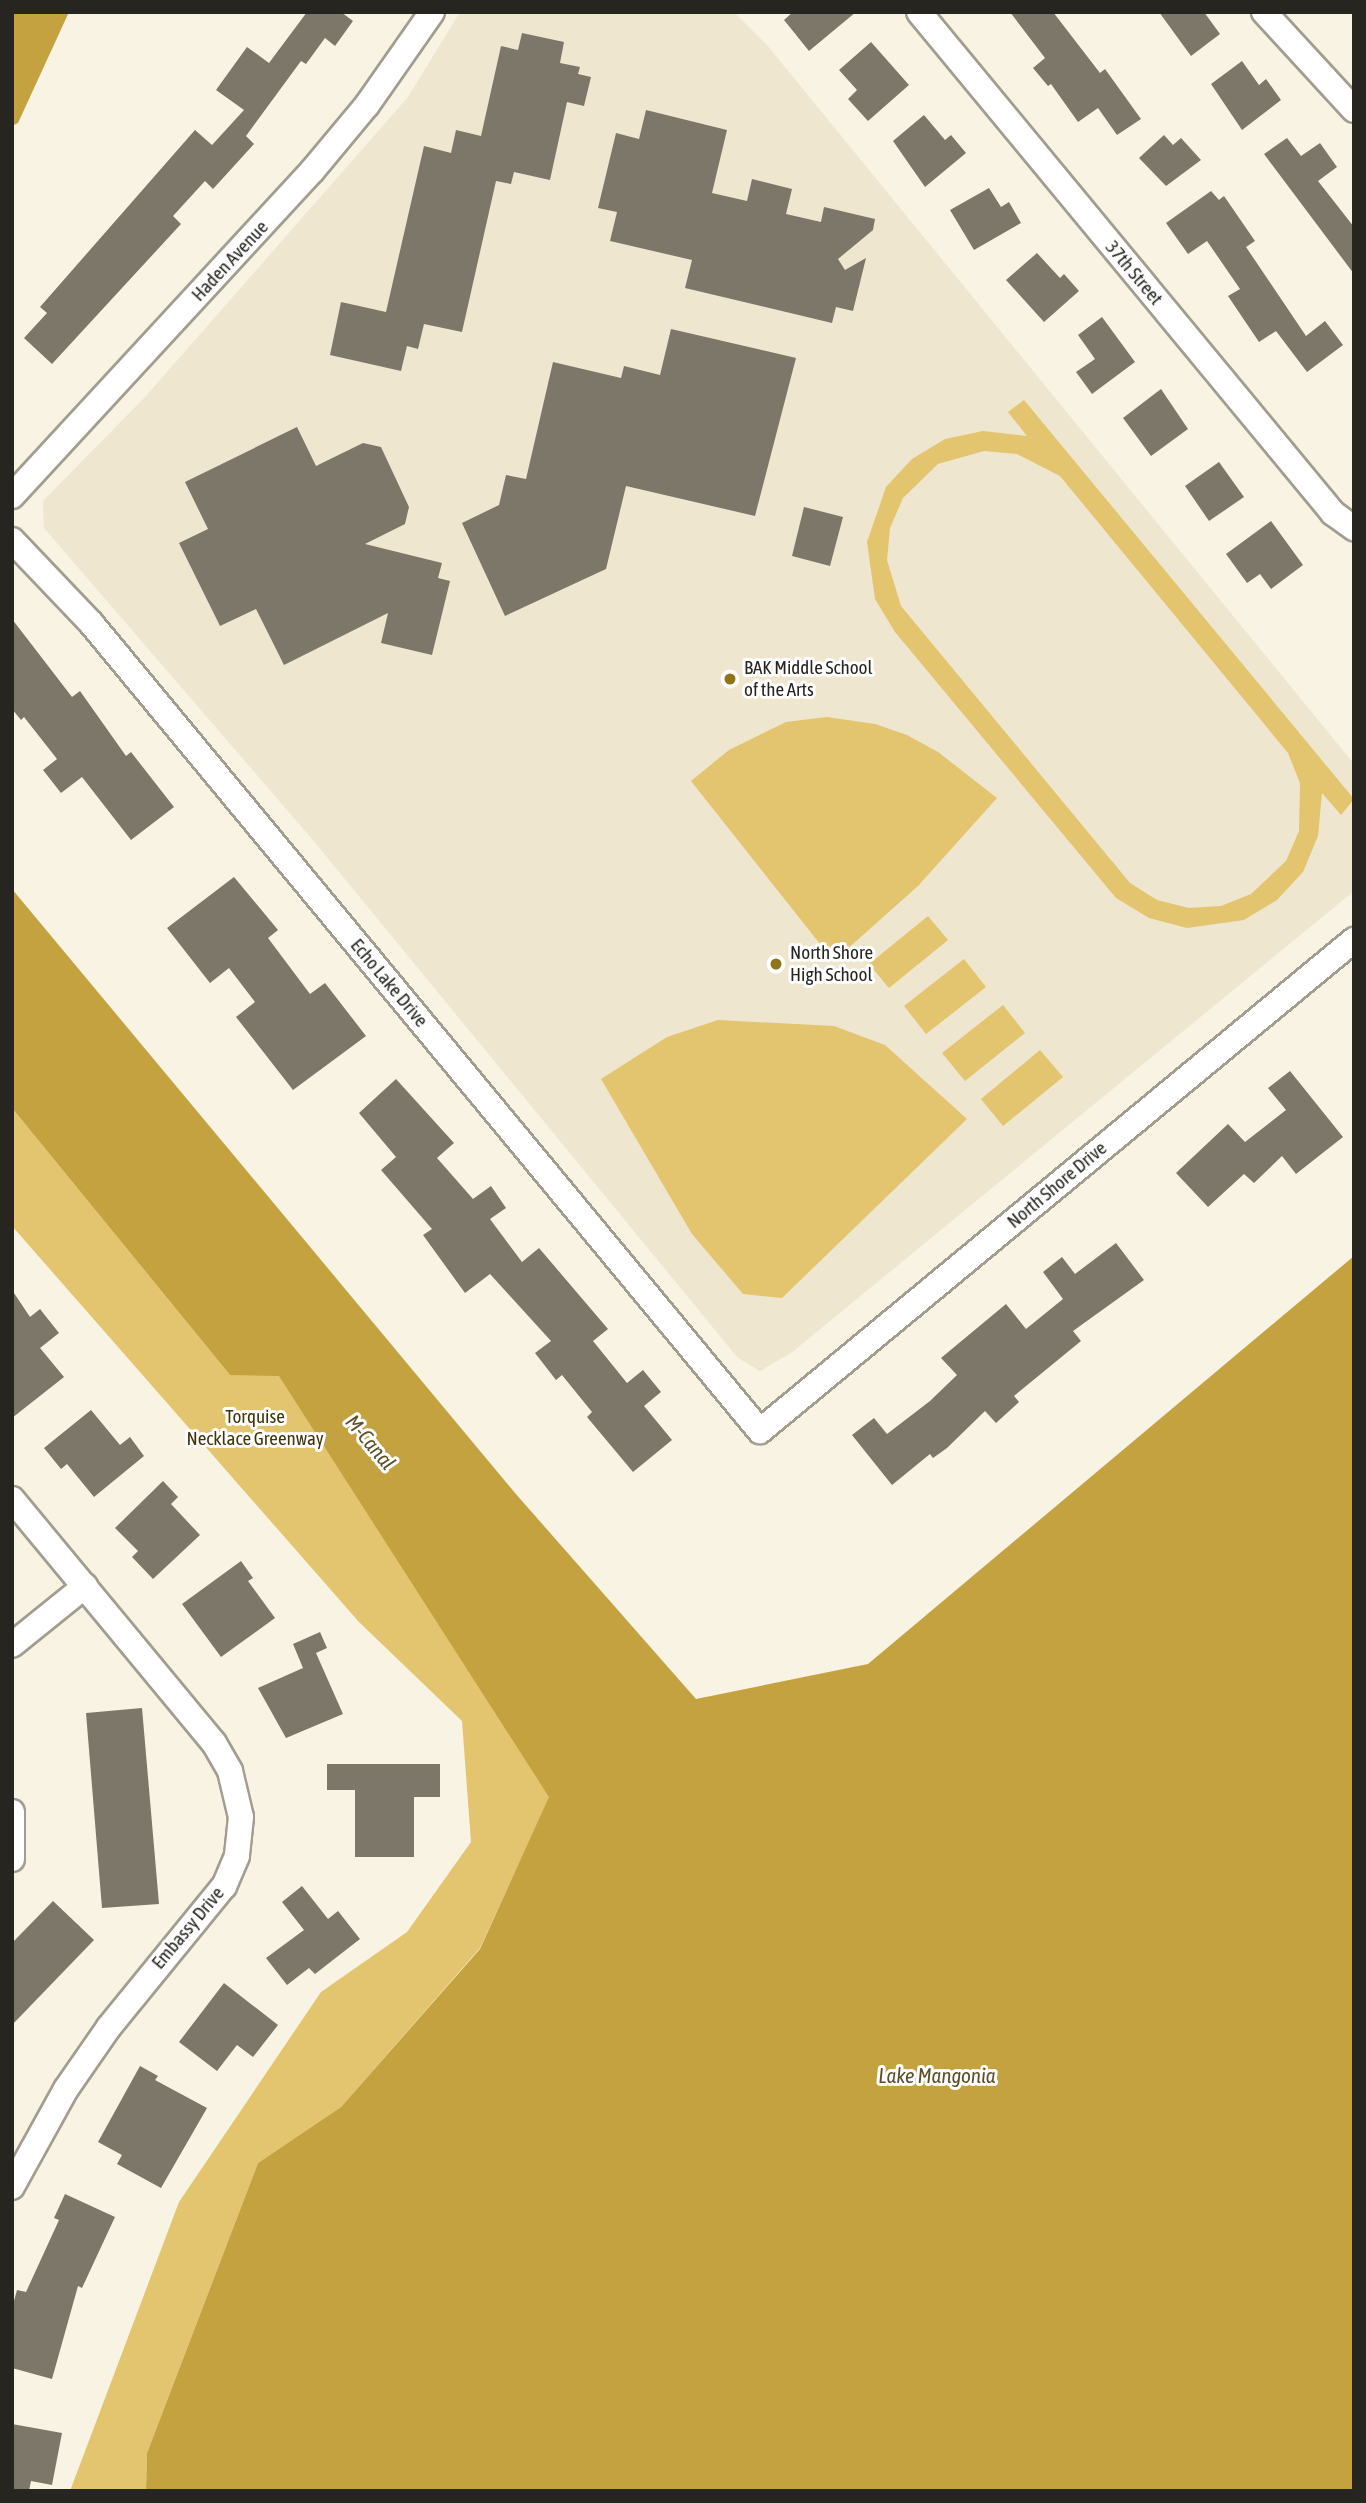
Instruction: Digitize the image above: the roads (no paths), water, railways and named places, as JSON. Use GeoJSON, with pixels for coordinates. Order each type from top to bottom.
{"type":"FeatureCollection","features":[{"type":"Feature","properties":{"kind":"street","name":"Haden Avenue"},"geometry":{"type":"LineString","coordinates":[[12,496],[312,171],[367,105],[432,12]]}},
{"type":"Feature","properties":{"kind":"street","name":"37th Street"},"geometry":{"type":"LineString","coordinates":[[919,12],[1333,513],[1354,528]]}},
{"type":"Feature","properties":{"kind":"street"},"geometry":{"type":"LineString","coordinates":[[1264,12],[1354,110]]}},
{"type":"Feature","properties":{"kind":"street","name":"Echo Lake Drive"},"geometry":{"type":"LineString","coordinates":[[12,540],[91,623],[760,1431]]}},
{"type":"Feature","properties":{"kind":"street","name":"North Shore Drive"},"geometry":{"type":"LineString","coordinates":[[760,1431],[1354,940]]}},
{"type":"Feature","properties":{"kind":"street","name":"Embassy Drive"},"geometry":{"type":"LineString","coordinates":[[12,1499],[223,1757],[240,1801],[240,1838],[224,1886],[109,2027],[66,2089],[12,2187]]}},
{"type":"Feature","properties":{"kind":"street"},"geometry":{"type":"LineString","coordinates":[[12,1645],[85,1586]]}},
{"type":"Feature","properties":{"kind":"street"},"geometry":{"type":"LineString","coordinates":[[12,1812],[12,1859]]}},
{"type":"Feature","properties":{"kind":"water"},"geometry":{"type":"Polygon","coordinates":[[[12,12],[69,12],[18,123],[12,126],[12,12]]]}},
{"type":"Feature","properties":{"kind":"water","name":"Lake Mangonia"},"geometry":{"type":"Polygon","coordinates":[[[12,889],[515,1493],[696,1699],[868,1664],[1354,1256],[1354,2491],[146,2491],[147,2453],[258,2163],[341,2107],[480,1949],[549,1797],[279,1376],[230,1375],[12,1108],[12,889]]]}},
{"type":"Feature","properties":{"kind":"place","name":"BAK Middle School of the Arts"},"geometry":{"type":"Point","coordinates":[730,679]}},
{"type":"Feature","properties":{"kind":"place","name":"North Shore High School"},"geometry":{"type":"Point","coordinates":[776,964]}},
{"type":"Feature","properties":{"kind":"park label","name":"Torquise Necklace Greenway"},"geometry":{"type":"Point","coordinates":[255,1428]}},
{"type":"Feature","properties":{"kind":"water label","name":"M-Canal"},"geometry":{"type":"Point","coordinates":[371,1442]}}]}
